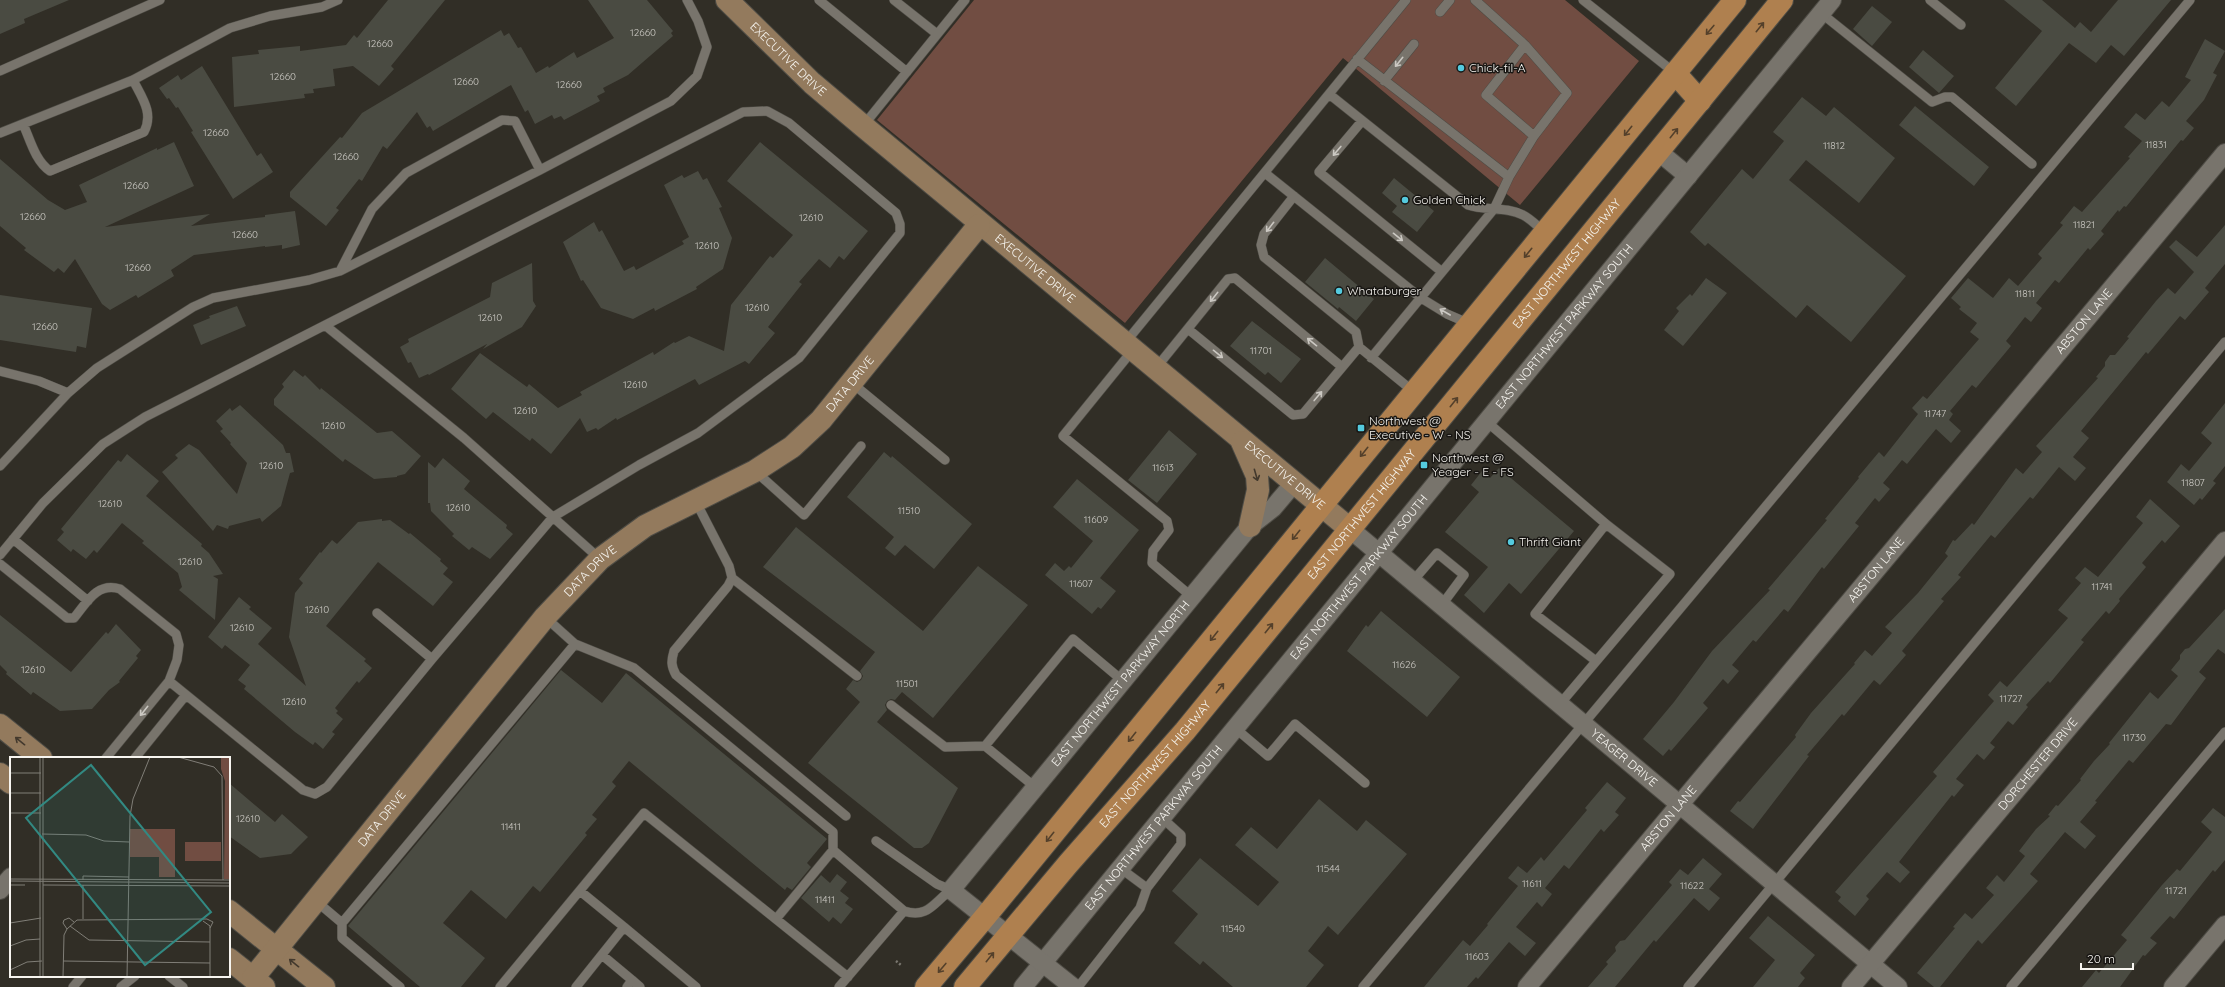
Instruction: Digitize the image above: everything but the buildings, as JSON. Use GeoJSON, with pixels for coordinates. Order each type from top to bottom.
{"type":"FeatureCollection","features":[{"type":"Feature","properties":{"kind":"main road"},"geometry":{"type":"LineString","coordinates":[[926,987],[985,917],[1735,0]]}},
{"type":"Feature","properties":{"kind":"main road","name":"EAST NORTHWEST HIGHWAY"},"geometry":{"type":"LineString","coordinates":[[965,987],[1068,864],[1158,763],[1782,0]]}},
{"type":"Feature","properties":{"kind":"main road"},"geometry":{"type":"LineString","coordinates":[[1674,74],[1700,101]]}},
{"type":"Feature","properties":{"kind":"street","name":"EXECUTIVE DRIVE"},"geometry":{"type":"LineString","coordinates":[[726,0],[812,83],[979,224],[1295,482],[1350,529]]}},
{"type":"Feature","properties":{"kind":"street","name":"EAST NORTHWEST PARKWAY SOUTH"},"geometry":{"type":"LineString","coordinates":[[1023,987],[1377,553],[1487,422],[1827,7]]}},
{"type":"Feature","properties":{"kind":"street"},"geometry":{"type":"LineString","coordinates":[[1659,152],[1688,176]]}},
{"type":"Feature","properties":{"kind":"street","name":"ABSTON LANE"},"geometry":{"type":"LineString","coordinates":[[1527,987],[2225,153]]}},
{"type":"Feature","properties":{"kind":"street","name":"DATA DRIVE"},"geometry":{"type":"LineString","coordinates":[[258,982],[276,949],[546,617],[600,559],[645,526],[755,471],[792,447],[821,420],[979,224]]}},
{"type":"Feature","properties":{"kind":"street"},"geometry":{"type":"LineString","coordinates":[[1241,439],[1258,476],[1258,490],[1250,526]]}},
{"type":"Feature","properties":{"kind":"street","name":"EAST NORTHWEST PARKWAY NORTH"},"geometry":{"type":"LineString","coordinates":[[951,890],[1250,526],[1273,508],[1295,482]]}},
{"type":"Feature","properties":{"kind":"street","name":"YEAGER DRIVE"},"geometry":{"type":"LineString","coordinates":[[1350,529],[1774,885],[1898,987]]}},
{"type":"Feature","properties":{"kind":"street","name":"DORCHESTER DRIVE"},"geometry":{"type":"LineString","coordinates":[[1851,987],[2225,541]]}},
{"type":"Feature","properties":{"kind":"street"},"geometry":{"type":"LineString","coordinates":[[0,725],[40,757]]}},
{"type":"Feature","properties":{"kind":"street"},"geometry":{"type":"LineString","coordinates":[[0,774],[10,782]]}},
{"type":"Feature","properties":{"kind":"street"},"geometry":{"type":"LineString","coordinates":[[0,890],[10,878]]}},
{"type":"Feature","properties":{"kind":"street"},"geometry":{"type":"LineString","coordinates":[[951,890],[1008,934],[1071,986]]}},
{"type":"Feature","properties":{"kind":"street"},"geometry":{"type":"LineString","coordinates":[[230,911],[324,987]]}},
{"type":"Feature","properties":{"kind":"street"},"geometry":{"type":"LineString","coordinates":[[2173,987],[2225,925]]}},
{"type":"Feature","properties":{"kind":"street"},"geometry":{"type":"LineString","coordinates":[[230,959],[258,982]]}},
{"type":"Feature","properties":{"kind":"lane"},"geometry":{"type":"LineString","coordinates":[[0,72],[160,0]]}},
{"type":"Feature","properties":{"kind":"lane"},"geometry":{"type":"LineString","coordinates":[[0,132],[133,80],[230,28],[270,16],[322,7],[338,0]]}},
{"type":"Feature","properties":{"kind":"lane"},"geometry":{"type":"LineString","coordinates":[[0,466],[68,393],[97,368],[193,307],[213,298],[309,280],[340,271],[540,170],[671,101],[697,76],[707,47],[698,21],[687,0]]}},
{"type":"Feature","properties":{"kind":"lane"},"geometry":{"type":"LineString","coordinates":[[819,0],[907,72]]}},
{"type":"Feature","properties":{"kind":"lane"},"geometry":{"type":"LineString","coordinates":[[894,0],[937,34]]}},
{"type":"Feature","properties":{"kind":"lane"},"geometry":{"type":"LineString","coordinates":[[863,126],[965,0]]}},
{"type":"Feature","properties":{"kind":"lane"},"geometry":{"type":"LineString","coordinates":[[1192,597],[1152,564],[1153,551],[1169,530],[1167,522],[1063,436],[1128,347],[1265,173],[1406,0]]}},
{"type":"Feature","properties":{"kind":"lane"},"geometry":{"type":"LineString","coordinates":[[1440,12],[1450,0]]}},
{"type":"Feature","properties":{"kind":"lane"},"geometry":{"type":"LineString","coordinates":[[1371,358],[1494,209],[1509,177],[1534,136],[1567,93],[1525,45],[1475,0]]}},
{"type":"Feature","properties":{"kind":"lane"},"geometry":{"type":"LineString","coordinates":[[1583,0],[1674,74]]}},
{"type":"Feature","properties":{"kind":"lane"},"geometry":{"type":"LineString","coordinates":[[1930,0],[1961,25]]}},
{"type":"Feature","properties":{"kind":"lane"},"geometry":{"type":"LineString","coordinates":[[1363,987],[2190,0]]}},
{"type":"Feature","properties":{"kind":"lane"},"geometry":{"type":"LineString","coordinates":[[1827,7],[1932,102],[1945,97],[1952,97],[2032,164]]}},
{"type":"Feature","properties":{"kind":"lane"},"geometry":{"type":"LineString","coordinates":[[1384,81],[1414,44]]}},
{"type":"Feature","properties":{"kind":"lane"},"geometry":{"type":"LineString","coordinates":[[1525,45],[1486,95],[1534,136]]}},
{"type":"Feature","properties":{"kind":"lane"},"geometry":{"type":"LineString","coordinates":[[1357,59],[1509,177]]}},
{"type":"Feature","properties":{"kind":"lane"},"geometry":{"type":"LineString","coordinates":[[23,124],[39,160],[43,166],[50,171],[144,132],[149,122],[148,112],[133,80]]}},
{"type":"Feature","properties":{"kind":"lane"},"geometry":{"type":"LineString","coordinates":[[1329,94],[1468,205],[1477,208],[1494,209],[1523,215],[1545,232]]}},
{"type":"Feature","properties":{"kind":"lane"},"geometry":{"type":"LineString","coordinates":[[0,555],[43,503],[103,444],[145,417],[743,112],[767,111],[788,123],[896,213],[900,224],[900,234],[798,358],[698,433],[639,465],[553,517],[432,659],[326,787],[315,794],[303,790],[169,681]]}},
{"type":"Feature","properties":{"kind":"lane"},"geometry":{"type":"LineString","coordinates":[[340,271],[372,209],[406,173],[502,120],[515,121],[540,170]]}},
{"type":"Feature","properties":{"kind":"lane"},"geometry":{"type":"LineString","coordinates":[[1362,121],[1319,172],[1442,272]]}},
{"type":"Feature","properties":{"kind":"lane"},"geometry":{"type":"LineString","coordinates":[[1265,173],[1421,298],[1448,314],[1470,324]]}},
{"type":"Feature","properties":{"kind":"lane"},"geometry":{"type":"LineString","coordinates":[[1294,196],[1264,234],[1261,245],[1264,257],[1356,332],[1358,348],[1414,392]]}},
{"type":"Feature","properties":{"kind":"lane"},"geometry":{"type":"LineString","coordinates":[[1155,369],[1228,279],[1235,278],[1342,367]]}},
{"type":"Feature","properties":{"kind":"lane"},"geometry":{"type":"LineString","coordinates":[[326,326],[464,438],[600,559]]}},
{"type":"Feature","properties":{"kind":"lane"},"geometry":{"type":"LineString","coordinates":[[1188,329],[1293,415],[1304,414],[1358,348]]}},
{"type":"Feature","properties":{"kind":"lane"},"geometry":{"type":"LineString","coordinates":[[1688,987],[2225,342]]}},
{"type":"Feature","properties":{"kind":"lane"},"geometry":{"type":"LineString","coordinates":[[0,371],[39,380],[68,393]]}},
{"type":"Feature","properties":{"kind":"lane"},"geometry":{"type":"LineString","coordinates":[[852,383],[945,460]]}},
{"type":"Feature","properties":{"kind":"lane"},"geometry":{"type":"LineString","coordinates":[[1487,422],[1606,524],[1670,574],[1560,704]]}},
{"type":"Feature","properties":{"kind":"lane"},"geometry":{"type":"LineString","coordinates":[[755,471],[804,515],[861,446]]}},
{"type":"Feature","properties":{"kind":"lane"},"geometry":{"type":"LineString","coordinates":[[695,500],[729,566],[732,578],[857,676]]}},
{"type":"Feature","properties":{"kind":"lane"},"geometry":{"type":"LineString","coordinates":[[1596,661],[1535,614],[1606,524]]}},
{"type":"Feature","properties":{"kind":"lane"},"geometry":{"type":"LineString","coordinates":[[13,539],[88,601]]}},
{"type":"Feature","properties":{"kind":"lane"},"geometry":{"type":"LineString","coordinates":[[1412,582],[1437,552],[1464,575],[1441,606]]}},
{"type":"Feature","properties":{"kind":"lane"},"geometry":{"type":"LineString","coordinates":[[0,564],[67,618],[74,618],[102,587],[111,586],[120,589],[176,634],[179,645],[177,660],[169,681],[107,757]]}},
{"type":"Feature","properties":{"kind":"lane"},"geometry":{"type":"LineString","coordinates":[[732,578],[728,586],[674,651],[671,660],[672,667],[676,675],[846,816]]}},
{"type":"Feature","properties":{"kind":"lane"},"geometry":{"type":"LineString","coordinates":[[377,613],[432,659]]}},
{"type":"Feature","properties":{"kind":"lane"},"geometry":{"type":"LineString","coordinates":[[546,617],[575,644],[634,668],[833,832],[833,850],[776,919]]}},
{"type":"Feature","properties":{"kind":"lane"},"geometry":{"type":"LineString","coordinates":[[985,746],[1073,639],[1123,681]]}},
{"type":"Feature","properties":{"kind":"lane"},"geometry":{"type":"LineString","coordinates":[[400,987],[342,938],[342,923],[575,644]]}},
{"type":"Feature","properties":{"kind":"lane"},"geometry":{"type":"LineString","coordinates":[[136,757],[186,695]]}},
{"type":"Feature","properties":{"kind":"lane"},"geometry":{"type":"LineString","coordinates":[[891,705],[945,747],[985,746],[1035,787]]}},
{"type":"Feature","properties":{"kind":"lane"},"geometry":{"type":"LineString","coordinates":[[1235,728],[1268,756],[1295,724],[1365,783]]}},
{"type":"Feature","properties":{"kind":"lane"},"geometry":{"type":"LineString","coordinates":[[2011,987],[2225,732]]}},
{"type":"Feature","properties":{"kind":"lane"},"geometry":{"type":"LineString","coordinates":[[500,987],[644,813],[848,977]]}},
{"type":"Feature","properties":{"kind":"lane"},"geometry":{"type":"LineString","coordinates":[[1071,986],[1140,908],[1146,888],[1181,844],[1181,835],[1161,817]]}},
{"type":"Feature","properties":{"kind":"lane"},"geometry":{"type":"LineString","coordinates":[[833,850],[904,911],[914,915],[923,913],[951,890],[937,884],[876,841]]}},
{"type":"Feature","properties":{"kind":"lane"},"geometry":{"type":"LineString","coordinates":[[1120,868],[1146,888]]}},
{"type":"Feature","properties":{"kind":"lane"},"geometry":{"type":"LineString","coordinates":[[580,891],[696,987]]}},
{"type":"Feature","properties":{"kind":"lane"},"geometry":{"type":"LineString","coordinates":[[316,901],[342,923]]}},
{"type":"Feature","properties":{"kind":"lane"},"geometry":{"type":"LineString","coordinates":[[839,987],[904,911]]}},
{"type":"Feature","properties":{"kind":"lane"},"geometry":{"type":"LineString","coordinates":[[576,987],[624,927]]}},
{"type":"Feature","properties":{"kind":"lane"},"geometry":{"type":"LineString","coordinates":[[602,955],[630,984],[640,987]]}},
{"type":"Feature","properties":{"kind":"lane"},"geometry":{"type":"LineString","coordinates":[[73,987],[81,977]]}},
{"type":"Feature","properties":{"kind":"lane"},"geometry":{"type":"LineString","coordinates":[[121,987],[134,977]]}},
{"type":"Feature","properties":{"kind":"lane"},"geometry":{"type":"LineString","coordinates":[[170,977],[182,987]]}},
{"type":"Feature","properties":{"kind":"path"},"geometry":{"type":"LineString","coordinates":[[896,961],[901,965]]}},
{"type":"Feature","properties":{"kind":"shaded area"},"geometry":{"type":"Polygon","coordinates":[[[974,0],[1565,0],[1639,61],[1520,205],[1343,58],[1125,323],[877,120],[974,0]]]}},
{"type":"Feature","properties":{"kind":"place","name":"Chick-fil-A"},"geometry":{"type":"Point","coordinates":[1461,68]}},
{"type":"Feature","properties":{"kind":"place","name":"Golden Chick"},"geometry":{"type":"Point","coordinates":[1405,200]}},
{"type":"Feature","properties":{"kind":"place","name":"Whataburger"},"geometry":{"type":"Point","coordinates":[1339,291]}},
{"type":"Feature","properties":{"kind":"place","name":"Northwest @ Executive - W - NS"},"geometry":{"type":"Point","coordinates":[1361,428]}},
{"type":"Feature","properties":{"kind":"place","name":"Northwest @ Yeager - E - FS"},"geometry":{"type":"Point","coordinates":[1424,465]}},
{"type":"Feature","properties":{"kind":"place","name":"Thrift Giant"},"geometry":{"type":"Point","coordinates":[1511,542]}}]}
